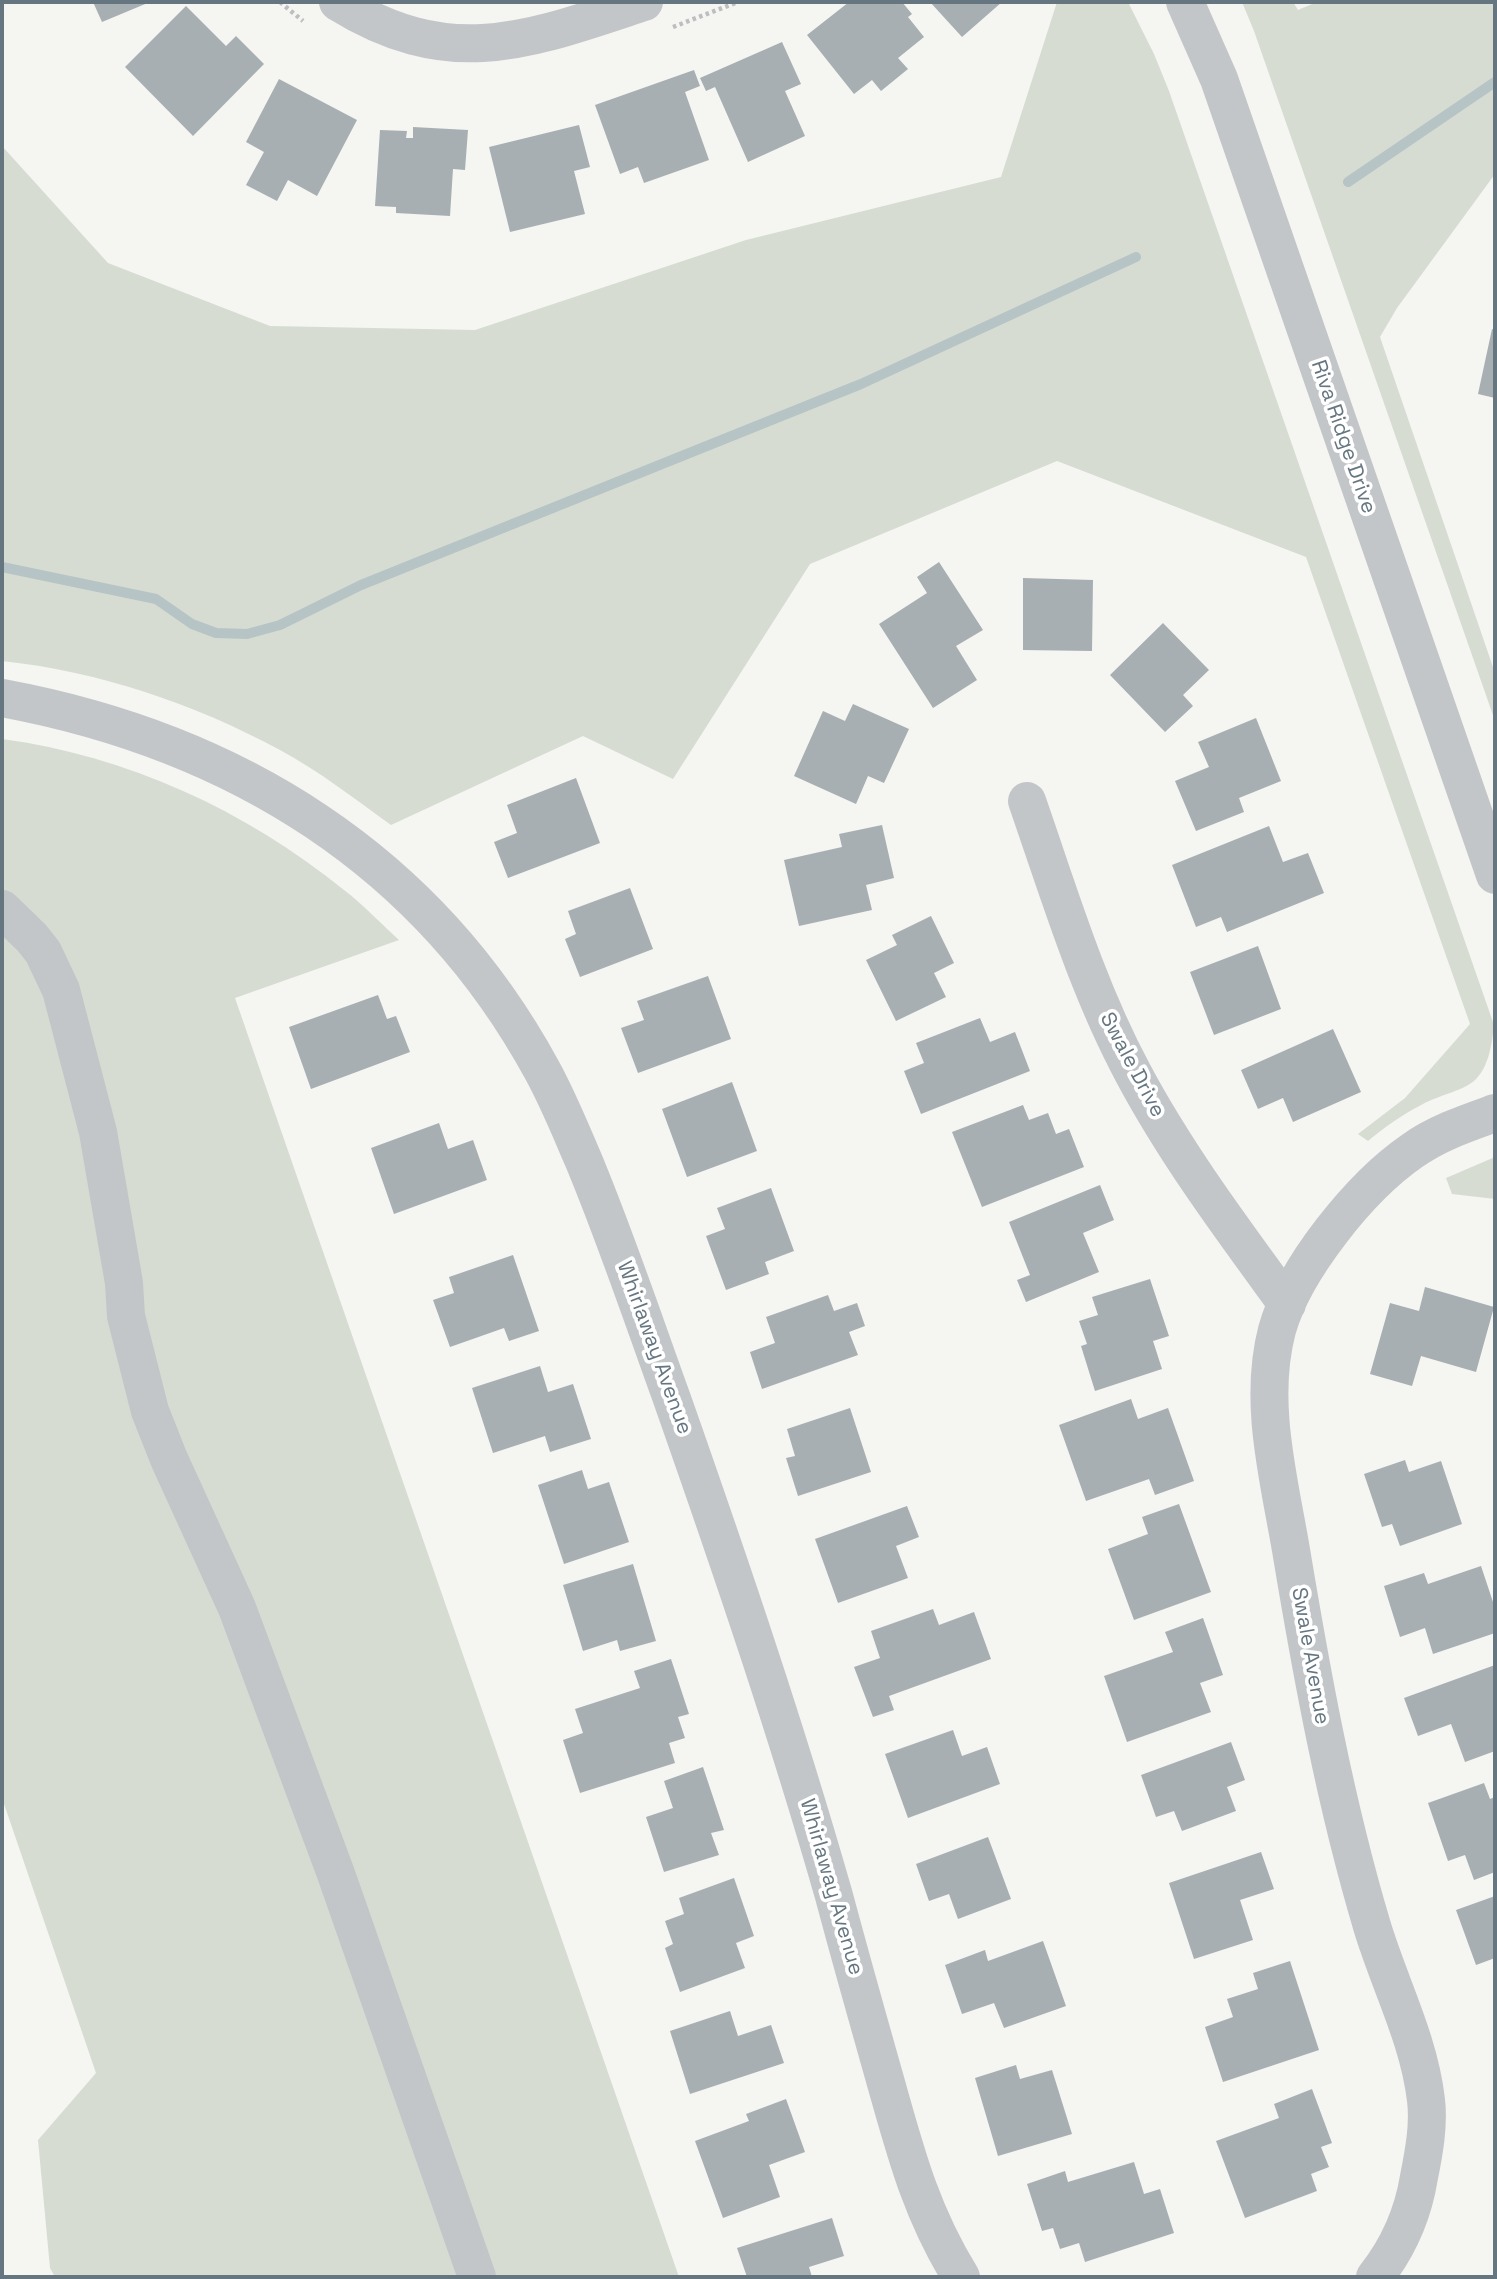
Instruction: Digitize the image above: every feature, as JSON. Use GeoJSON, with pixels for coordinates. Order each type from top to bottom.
{"type":"FeatureCollection","features":[{"type":"Feature","properties":{"kind":"street"},"geometry":{"type":"LineString","coordinates":[[338,2],[374,21],[425,39],[468,44],[498,43],[529,37],[644,2]]}},
{"type":"Feature","properties":{"kind":"street","name":"Riva Ridge Drive"},"geometry":{"type":"LineString","coordinates":[[1185,2],[1223,92],[1495,875]]}},
{"type":"Feature","properties":{"kind":"street","name":"Whirlaway Avenue"},"geometry":{"type":"LineString","coordinates":[[2,698],[89,716],[196,754],[265,788],[300,809],[377,867],[423,908],[476,971],[527,1044],[560,1105],[612,1232],[742,1596],[808,1806],[911,2171],[934,2231],[961,2277]]}},
{"type":"Feature","properties":{"kind":"street","name":"Swale Drive"},"geometry":{"type":"LineString","coordinates":[[1027,801],[1078,948],[1101,1006],[1134,1075],[1202,1183],[1287,1304]]}},
{"type":"Feature","properties":{"kind":"street"},"geometry":{"type":"LineString","coordinates":[[2,909],[43,952],[61,990],[98,1132],[119,1249],[126,1316],[150,1411],[169,1460],[242,1620],[336,1874],[477,2277]]}},
{"type":"Feature","properties":{"kind":"street","name":"Swale Avenue"},"geometry":{"type":"LineString","coordinates":[[1374,2277],[1398,2242],[1416,2194],[1425,2134],[1426,2100],[1414,2046],[1372,1926],[1333,1781],[1304,1628],[1271,1417],[1270,1364],[1278,1327],[1287,1304],[1324,1242],[1346,1213],[1394,1165],[1434,1138],[1495,1113]]}},
{"type":"Feature","properties":{"kind":"shaded area"},"geometry":{"type":"Polygon","coordinates":[[[1057,2],[1128,2],[1169,91],[1494,1025],[1486,1062],[1479,1076],[1469,1085],[1416,1108],[1368,1141],[1358,1134],[1405,1098],[1470,1024],[1306,557],[1057,461],[810,564],[673,779],[583,736],[391,825],[294,758],[214,718],[110,681],[2,661],[2,146],[108,263],[270,326],[475,330],[746,240],[1001,177],[1057,2]]]}},
{"type":"Feature","properties":{"kind":"shaded area"},"geometry":{"type":"Polygon","coordinates":[[[1242,2],[1293,2],[1298,10],[1317,2],[1495,2],[1495,174],[1397,308],[1380,337],[1495,673],[1495,721],[1254,31],[1242,2]]]}},
{"type":"Feature","properties":{"kind":"shaded area"},"geometry":{"type":"Polygon","coordinates":[[[2,739],[49,747],[139,773],[226,812],[306,861],[351,896],[399,940],[235,998],[679,2277],[55,2277],[50,2268],[38,2140],[96,2073],[2,1798],[2,739]]]}},
{"type":"Feature","properties":{"kind":"shaded area"},"geometry":{"type":"Polygon","coordinates":[[[1495,1157],[1495,1199],[1452,1194],[1446,1178],[1495,1157]]]}},
{"type":"Feature","properties":{"kind":"building"},"geometry":{"type":"Polygon","coordinates":[[[93,2],[150,2],[102,22],[93,2]]]}},
{"type":"Feature","properties":{"kind":"building"},"geometry":{"type":"Polygon","coordinates":[[[849,2],[902,2],[912,14],[908,17],[924,37],[898,58],[908,69],[881,91],[872,80],[854,94],[807,35],[849,2]]]}},
{"type":"Feature","properties":{"kind":"building"},"geometry":{"type":"Polygon","coordinates":[[[930,2],[1002,2],[962,37],[930,2]]]}},
{"type":"Feature","properties":{"kind":"building"},"geometry":{"type":"Polygon","coordinates":[[[186,6],[226,46],[236,36],[264,64],[193,136],[125,67],[186,6]]]}},
{"type":"Feature","properties":{"kind":"building"},"geometry":{"type":"Polygon","coordinates":[[[782,42],[801,84],[785,91],[805,136],[748,162],[715,87],[706,91],[700,78],[782,42]]]}},
{"type":"Feature","properties":{"kind":"building"},"geometry":{"type":"Polygon","coordinates":[[[694,70],[700,86],[685,92],[709,160],[644,183],[638,167],[620,174],[595,105],[694,70]]]}},
{"type":"Feature","properties":{"kind":"building"},"geometry":{"type":"Polygon","coordinates":[[[279,79],[357,120],[317,196],[288,180],[277,201],[246,185],[264,152],[246,142],[279,79]]]}},
{"type":"Feature","properties":{"kind":"building"},"geometry":{"type":"Polygon","coordinates":[[[579,125],[590,167],[574,171],[585,214],[510,232],[489,147],[579,125]]]}},
{"type":"Feature","properties":{"kind":"building"},"geometry":{"type":"Polygon","coordinates":[[[413,127],[468,130],[465,170],[453,169],[450,216],[396,213],[396,207],[375,206],[380,130],[407,131],[406,138],[413,138],[413,127]]]}},
{"type":"Feature","properties":{"kind":"building"},"geometry":{"type":"Polygon","coordinates":[[[1492,329],[1495,330],[1495,398],[1478,394],[1492,329]]]}},
{"type":"Feature","properties":{"kind":"building"},"geometry":{"type":"Polygon","coordinates":[[[939,562],[983,630],[956,646],[977,680],[933,708],[879,624],[927,593],[917,577],[939,562]]]}},
{"type":"Feature","properties":{"kind":"building"},"geometry":{"type":"Polygon","coordinates":[[[1023,578],[1093,580],[1092,651],[1023,650],[1023,578]]]}},
{"type":"Feature","properties":{"kind":"building"},"geometry":{"type":"Polygon","coordinates":[[[1163,623],[1209,670],[1183,695],[1193,706],[1165,732],[1110,675],[1163,623]]]}},
{"type":"Feature","properties":{"kind":"building"},"geometry":{"type":"Polygon","coordinates":[[[853,704],[909,729],[884,783],[868,776],[856,804],[794,776],[823,711],[845,721],[853,704]]]}},
{"type":"Feature","properties":{"kind":"building"},"geometry":{"type":"Polygon","coordinates":[[[1256,718],[1281,781],[1239,798],[1244,812],[1196,831],[1175,781],[1209,767],[1198,742],[1256,718]]]}},
{"type":"Feature","properties":{"kind":"building"},"geometry":{"type":"Polygon","coordinates":[[[576,778],[600,843],[508,878],[494,842],[517,833],[507,805],[576,778]]]}},
{"type":"Feature","properties":{"kind":"building"},"geometry":{"type":"Polygon","coordinates":[[[882,825],[894,878],[866,885],[872,910],[799,926],[784,860],[842,847],[839,834],[882,825]]]}},
{"type":"Feature","properties":{"kind":"building"},"geometry":{"type":"Polygon","coordinates":[[[1269,826],[1283,862],[1308,853],[1324,893],[1227,932],[1221,917],[1196,927],[1172,865],[1269,826]]]}},
{"type":"Feature","properties":{"kind":"building"},"geometry":{"type":"Polygon","coordinates":[[[630,888],[653,949],[580,977],[565,939],[576,934],[568,911],[630,888]]]}},
{"type":"Feature","properties":{"kind":"building"},"geometry":{"type":"Polygon","coordinates":[[[931,916],[954,963],[934,973],[946,997],[896,1021],[866,960],[897,945],[892,935],[931,916]]]}},
{"type":"Feature","properties":{"kind":"building"},"geometry":{"type":"Polygon","coordinates":[[[1258,946],[1281,1009],[1214,1035],[1190,972],[1258,946]]]}},
{"type":"Feature","properties":{"kind":"building"},"geometry":{"type":"Polygon","coordinates":[[[708,976],[731,1039],[638,1073],[621,1028],[644,1020],[637,1001],[708,976]]]}},
{"type":"Feature","properties":{"kind":"building"},"geometry":{"type":"Polygon","coordinates":[[[378,995],[387,1019],[396,1016],[410,1052],[311,1089],[289,1027],[378,995]]]}},
{"type":"Feature","properties":{"kind":"building"},"geometry":{"type":"Polygon","coordinates":[[[980,1018],[990,1042],[1015,1032],[1030,1071],[921,1114],[904,1071],[924,1063],[916,1043],[980,1018]]]}},
{"type":"Feature","properties":{"kind":"building"},"geometry":{"type":"Polygon","coordinates":[[[1333,1029],[1361,1092],[1293,1122],[1283,1098],[1258,1109],[1241,1070],[1333,1029]]]}},
{"type":"Feature","properties":{"kind":"building"},"geometry":{"type":"Polygon","coordinates":[[[732,1082],[757,1151],[687,1177],[662,1109],[732,1082]]]}},
{"type":"Feature","properties":{"kind":"building"},"geometry":{"type":"Polygon","coordinates":[[[1023,1105],[1029,1120],[1048,1113],[1056,1134],[1069,1129],[1084,1167],[982,1207],[952,1132],[1023,1105]]]}},
{"type":"Feature","properties":{"kind":"building"},"geometry":{"type":"Polygon","coordinates":[[[439,1123],[448,1149],[473,1140],[487,1180],[394,1214],[371,1148],[439,1123]]]}},
{"type":"Feature","properties":{"kind":"building"},"geometry":{"type":"Polygon","coordinates":[[[1100,1185],[1114,1220],[1083,1233],[1099,1272],[1026,1302],[1017,1280],[1030,1275],[1009,1222],[1100,1185]]]}},
{"type":"Feature","properties":{"kind":"building"},"geometry":{"type":"Polygon","coordinates":[[[771,1188],[794,1251],[765,1262],[769,1274],[726,1290],[706,1236],[725,1229],[717,1208],[771,1188]]]}},
{"type":"Feature","properties":{"kind":"building"},"geometry":{"type":"Polygon","coordinates":[[[513,1255],[539,1331],[509,1341],[504,1328],[450,1347],[433,1300],[454,1293],[449,1277],[513,1255]]]}},
{"type":"Feature","properties":{"kind":"building"},"geometry":{"type":"Polygon","coordinates":[[[1150,1279],[1169,1336],[1153,1341],[1162,1369],[1095,1391],[1081,1346],[1087,1344],[1079,1321],[1098,1315],[1092,1297],[1150,1279]]]}},
{"type":"Feature","properties":{"kind":"building"},"geometry":{"type":"Polygon","coordinates":[[[1425,1287],[1494,1307],[1476,1372],[1421,1356],[1412,1386],[1370,1374],[1390,1303],[1419,1311],[1425,1287]]]}},
{"type":"Feature","properties":{"kind":"building"},"geometry":{"type":"Polygon","coordinates":[[[828,1295],[834,1311],[857,1303],[865,1326],[849,1332],[858,1355],[762,1389],[750,1352],[775,1343],[766,1317],[828,1295]]]}},
{"type":"Feature","properties":{"kind":"building"},"geometry":{"type":"Polygon","coordinates":[[[540,1366],[548,1392],[573,1384],[591,1439],[550,1452],[545,1436],[493,1453],[472,1388],[540,1366]]]}},
{"type":"Feature","properties":{"kind":"building"},"geometry":{"type":"Polygon","coordinates":[[[1131,1399],[1138,1419],[1168,1408],[1194,1481],[1155,1495],[1149,1479],[1086,1501],[1059,1425],[1131,1399]]]}},
{"type":"Feature","properties":{"kind":"building"},"geometry":{"type":"Polygon","coordinates":[[[850,1408],[871,1472],[798,1496],[786,1458],[795,1456],[787,1429],[850,1408]]]}},
{"type":"Feature","properties":{"kind":"building"},"geometry":{"type":"Polygon","coordinates":[[[1405,1460],[1409,1472],[1441,1461],[1462,1524],[1400,1546],[1392,1524],[1382,1527],[1364,1474],[1405,1460]]]}},
{"type":"Feature","properties":{"kind":"building"},"geometry":{"type":"Polygon","coordinates":[[[582,1470],[588,1489],[609,1482],[629,1542],[564,1564],[538,1485],[582,1470]]]}},
{"type":"Feature","properties":{"kind":"building"},"geometry":{"type":"Polygon","coordinates":[[[1179,1504],[1211,1592],[1134,1620],[1108,1549],[1148,1534],[1142,1517],[1179,1504]]]}},
{"type":"Feature","properties":{"kind":"building"},"geometry":{"type":"Polygon","coordinates":[[[907,1506],[919,1537],[896,1546],[908,1578],[838,1603],[815,1539],[907,1506]]]}},
{"type":"Feature","properties":{"kind":"building"},"geometry":{"type":"Polygon","coordinates":[[[633,1564],[656,1641],[620,1651],[617,1640],[583,1651],[563,1585],[633,1564]]]}},
{"type":"Feature","properties":{"kind":"building"},"geometry":{"type":"Polygon","coordinates":[[[1481,1566],[1495,1608],[1495,1633],[1433,1654],[1425,1628],[1400,1637],[1384,1586],[1424,1573],[1428,1584],[1481,1566]]]}},
{"type":"Feature","properties":{"kind":"building"},"geometry":{"type":"Polygon","coordinates":[[[933,1609],[939,1625],[974,1612],[991,1659],[889,1696],[894,1710],[873,1717],[854,1667],[880,1658],[871,1631],[933,1609]]]}},
{"type":"Feature","properties":{"kind":"building"},"geometry":{"type":"Polygon","coordinates":[[[1203,1618],[1223,1675],[1200,1683],[1211,1712],[1127,1742],[1104,1676],[1173,1652],[1165,1632],[1203,1618]]]}},
{"type":"Feature","properties":{"kind":"building"},"geometry":{"type":"Polygon","coordinates":[[[671,1659],[689,1714],[678,1717],[685,1738],[669,1743],[675,1763],[580,1793],[563,1740],[583,1733],[575,1709],[640,1688],[634,1671],[671,1659]]]}},
{"type":"Feature","properties":{"kind":"building"},"geometry":{"type":"Polygon","coordinates":[[[1495,1665],[1495,1751],[1465,1762],[1451,1724],[1418,1736],[1404,1698],[1495,1665]]]}},
{"type":"Feature","properties":{"kind":"building"},"geometry":{"type":"Polygon","coordinates":[[[953,1730],[962,1756],[987,1747],[1000,1784],[908,1818],[885,1754],[953,1730]]]}},
{"type":"Feature","properties":{"kind":"building"},"geometry":{"type":"Polygon","coordinates":[[[1231,1742],[1245,1780],[1227,1787],[1236,1811],[1182,1831],[1174,1811],[1156,1817],[1141,1775],[1231,1742]]]}},
{"type":"Feature","properties":{"kind":"building"},"geometry":{"type":"Polygon","coordinates":[[[703,1767],[724,1830],[711,1833],[719,1855],[664,1872],[646,1817],[673,1808],[664,1781],[703,1767]]]}},
{"type":"Feature","properties":{"kind":"building"},"geometry":{"type":"Polygon","coordinates":[[[1484,1783],[1490,1799],[1495,1797],[1495,1872],[1474,1880],[1465,1855],[1448,1861],[1428,1803],[1484,1783]]]}},
{"type":"Feature","properties":{"kind":"building"},"geometry":{"type":"Polygon","coordinates":[[[988,1837],[1011,1899],[958,1919],[949,1894],[929,1901],[916,1864],[988,1837]]]}},
{"type":"Feature","properties":{"kind":"building"},"geometry":{"type":"Polygon","coordinates":[[[1261,1852],[1274,1889],[1240,1900],[1253,1940],[1194,1959],[1169,1883],[1261,1852]]]}},
{"type":"Feature","properties":{"kind":"building"},"geometry":{"type":"Polygon","coordinates":[[[734,1878],[754,1936],[736,1943],[745,1968],[680,1992],[665,1948],[673,1944],[665,1921],[684,1914],[679,1898],[734,1878]]]}},
{"type":"Feature","properties":{"kind":"building"},"geometry":{"type":"Polygon","coordinates":[[[1495,1896],[1495,1958],[1476,1965],[1456,1910],[1495,1896]]]}},
{"type":"Feature","properties":{"kind":"building"},"geometry":{"type":"Polygon","coordinates":[[[1043,1941],[1066,2006],[1004,2028],[994,2003],[962,2014],[945,1965],[985,1950],[988,1961],[1043,1941]]]}},
{"type":"Feature","properties":{"kind":"building"},"geometry":{"type":"Polygon","coordinates":[[[1290,1961],[1319,2050],[1223,2082],[1205,2027],[1233,2017],[1227,1999],[1258,1989],[1253,1973],[1290,1961]]]}},
{"type":"Feature","properties":{"kind":"building"},"geometry":{"type":"Polygon","coordinates":[[[730,2011],[738,2036],[771,2025],[784,2063],[690,2094],[670,2031],[730,2011]]]}},
{"type":"Feature","properties":{"kind":"building"},"geometry":{"type":"Polygon","coordinates":[[[1016,2065],[1020,2079],[1052,2070],[1072,2134],[998,2156],[975,2078],[1016,2065]]]}},
{"type":"Feature","properties":{"kind":"building"},"geometry":{"type":"Polygon","coordinates":[[[1312,2089],[1332,2143],[1321,2147],[1329,2167],[1311,2174],[1317,2191],[1245,2218],[1216,2141],[1279,2118],[1274,2104],[1312,2089]]]}},
{"type":"Feature","properties":{"kind":"building"},"geometry":{"type":"Polygon","coordinates":[[[786,2099],[805,2152],[769,2165],[780,2197],[723,2218],[695,2141],[749,2121],[746,2114],[786,2099]]]}},
{"type":"Feature","properties":{"kind":"building"},"geometry":{"type":"Polygon","coordinates":[[[1134,2162],[1144,2194],[1160,2189],[1174,2233],[1085,2262],[1079,2243],[1060,2249],[1053,2228],[1042,2231],[1027,2184],[1065,2171],[1068,2182],[1134,2162]]]}},
{"type":"Feature","properties":{"kind":"building"},"geometry":{"type":"Polygon","coordinates":[[[832,2218],[844,2256],[809,2267],[812,2277],[747,2277],[737,2248],[832,2218]]]}},
{"type":"Feature","properties":{"kind":"waterway"},"geometry":{"type":"LineString","coordinates":[[1348,182],[1495,82]]}},
{"type":"Feature","properties":{"kind":"waterway"},"geometry":{"type":"LineString","coordinates":[[2,567],[156,599],[192,624],[216,633],[247,634],[280,625],[361,585],[861,384],[1136,257]]}}]}
